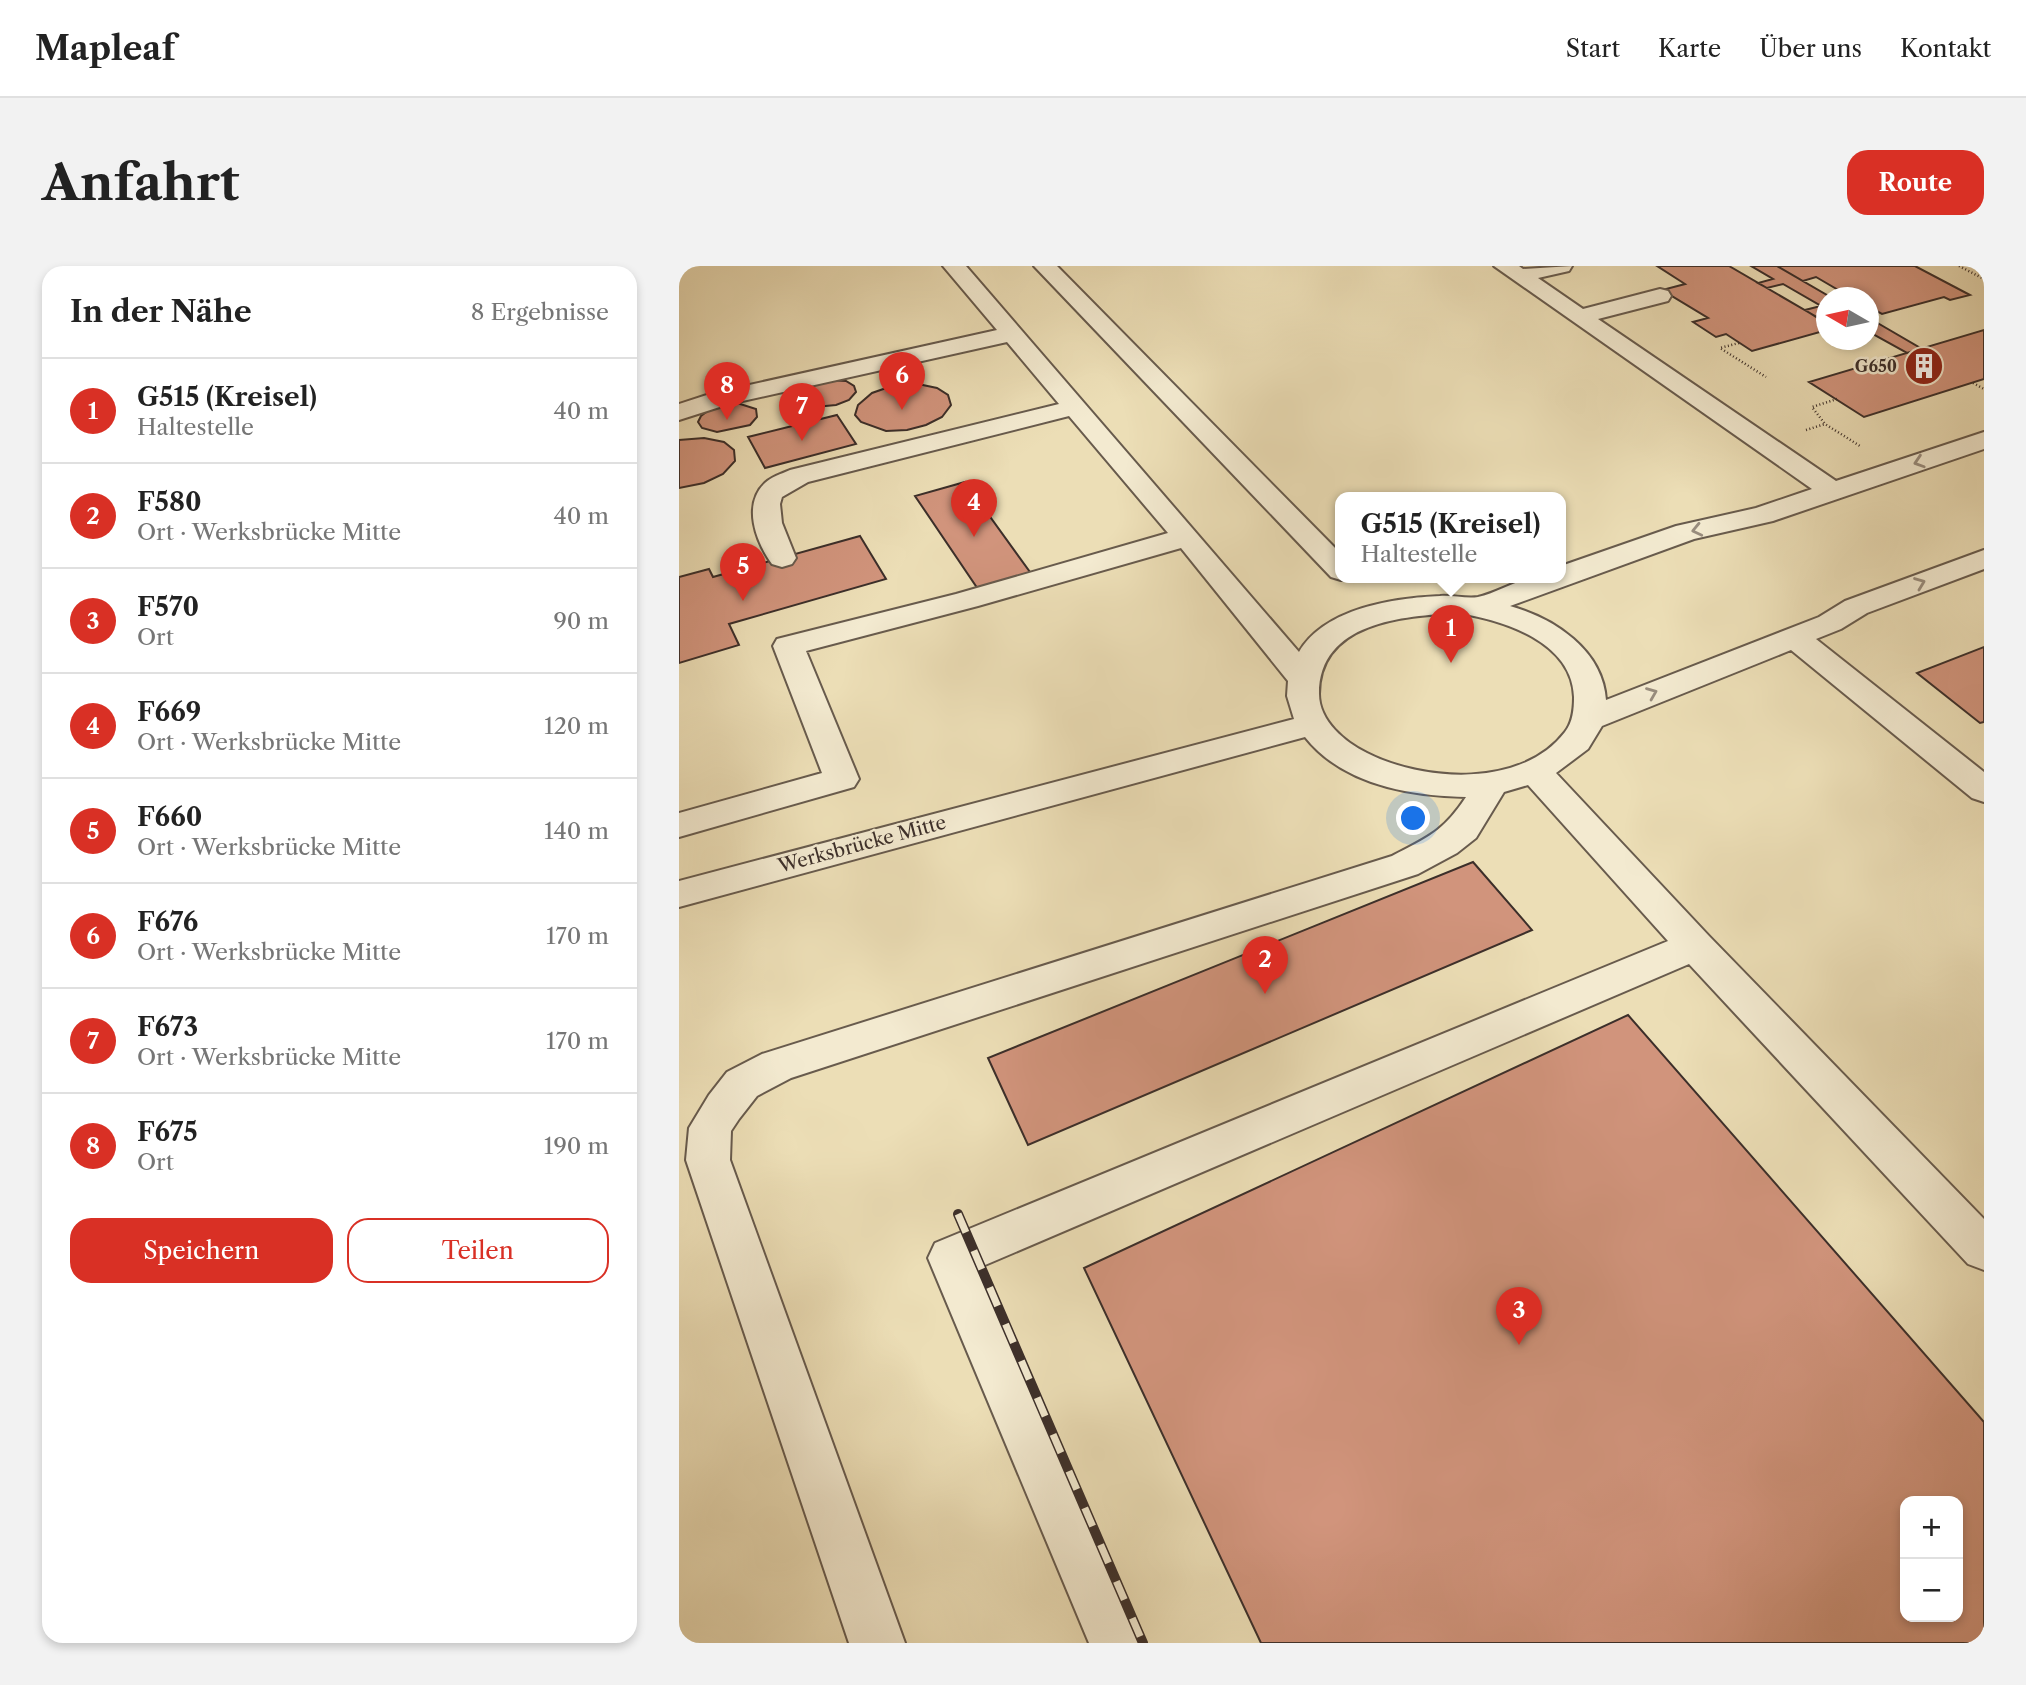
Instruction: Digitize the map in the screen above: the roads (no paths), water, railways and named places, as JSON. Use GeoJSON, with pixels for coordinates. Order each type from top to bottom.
{"type":"FeatureCollection","features":[{"type":"Feature","properties":{"kind":"street"},"geometry":{"type":"LineString","coordinates":[[954,266],[1187,537],[1303,678]]}},
{"type":"Feature","properties":{"kind":"street"},"geometry":{"type":"LineString","coordinates":[[1045,266],[1335,565]]}},
{"type":"Feature","properties":{"kind":"street"},"geometry":{"type":"LineString","coordinates":[[1513,271],[1561,266]]}},
{"type":"Feature","properties":{"kind":"street"},"geometry":{"type":"LineString","coordinates":[[1513,271],[1833,491]]}},
{"type":"Feature","properties":{"kind":"street"},"geometry":{"type":"LineString","coordinates":[[1580,317],[1660,296]]}},
{"type":"Feature","properties":{"kind":"street"},"geometry":{"type":"LineString","coordinates":[[679,412],[722,398],[1012,334]]}},
{"type":"Feature","properties":{"kind":"street"},"geometry":{"type":"LineString","coordinates":[[782,558],[765,514],[765,501],[774,489],[799,476],[1075,407]]}},
{"type":"Feature","properties":{"kind":"street"},"geometry":{"type":"LineString","coordinates":[[1566,575],[1686,532],[1763,515],[1984,440]]}},
{"type":"Feature","properties":{"kind":"street"},"geometry":{"type":"LineString","coordinates":[[679,825],[842,779],[788,646],[967,600],[1187,537]]}},
{"type":"Feature","properties":{"kind":"street"},"geometry":{"type":"LineString","coordinates":[[1589,719],[1830,623],[1856,607],[1984,559]]}},
{"type":"Feature","properties":{"kind":"street"},"geometry":{"type":"LineString","coordinates":[[1353,583],[1380,612]]}},
{"type":"Feature","properties":{"kind":"street"},"geometry":{"type":"LineString","coordinates":[[1479,607],[1544,583]]}},
{"type":"Feature","properties":{"kind":"street"},"geometry":{"type":"LineString","coordinates":[[1417,605],[1479,607],[1535,625],[1561,642],[1577,659],[1588,680],[1592,695],[1589,719],[1577,740],[1559,757],[1535,771],[1492,783],[1451,786],[1409,782],[1366,768],[1339,752],[1313,725],[1302,698],[1303,678],[1310,660],[1324,642],[1350,624],[1380,612],[1417,605]]}},
{"type":"Feature","properties":{"kind":"street"},"geometry":{"type":"LineString","coordinates":[[1794,637],[1984,790]]}},
{"type":"Feature","properties":{"kind":"street","name":"Werksbrücke Mitte"},"geometry":{"type":"LineString","coordinates":[[679,894],[1045,794],[1313,725]]}},
{"type":"Feature","properties":{"kind":"street"},"geometry":{"type":"LineString","coordinates":[[1535,771],[1695,946],[1984,1250]]}},
{"type":"Feature","properties":{"kind":"street"},"geometry":{"type":"LineString","coordinates":[[877,1643],[708,1160],[710,1128],[724,1107],[742,1084],[777,1066],[1405,864],[1444,844],[1463,828],[1492,783]]}},
{"type":"Feature","properties":{"kind":"street"},"geometry":{"type":"LineString","coordinates":[[1117,1643],[951,1258],[1695,946]]}},
{"type":"Feature","properties":{"kind":"railway"},"geometry":{"type":"LineString","coordinates":[[958,1214],[1143,1643]]}},
{"type":"Feature","properties":{"kind":"place","name":"G650"},"geometry":{"type":"Point","coordinates":[1924,366]}},
{"type":"Feature","properties":{"kind":"place","name":"F676"},"geometry":{"type":"Point","coordinates":[902,410]}},
{"type":"Feature","properties":{"kind":"place","name":"F675"},"geometry":{"type":"Point","coordinates":[727,420]}},
{"type":"Feature","properties":{"kind":"place","name":"F673"},"geometry":{"type":"Point","coordinates":[802,441]}},
{"type":"Feature","properties":{"kind":"place","name":"F669"},"geometry":{"type":"Point","coordinates":[974,537]}},
{"type":"Feature","properties":{"kind":"place","name":"F660"},"geometry":{"type":"Point","coordinates":[743,601]}},
{"type":"Feature","properties":{"kind":"place","name":"G515 (Kreisel)"},"geometry":{"type":"Point","coordinates":[1451,663]}},
{"type":"Feature","properties":{"kind":"place","name":"F580"},"geometry":{"type":"Point","coordinates":[1265,994]}},
{"type":"Feature","properties":{"kind":"place","name":"F570"},"geometry":{"type":"Point","coordinates":[1519,1345]}}]}
